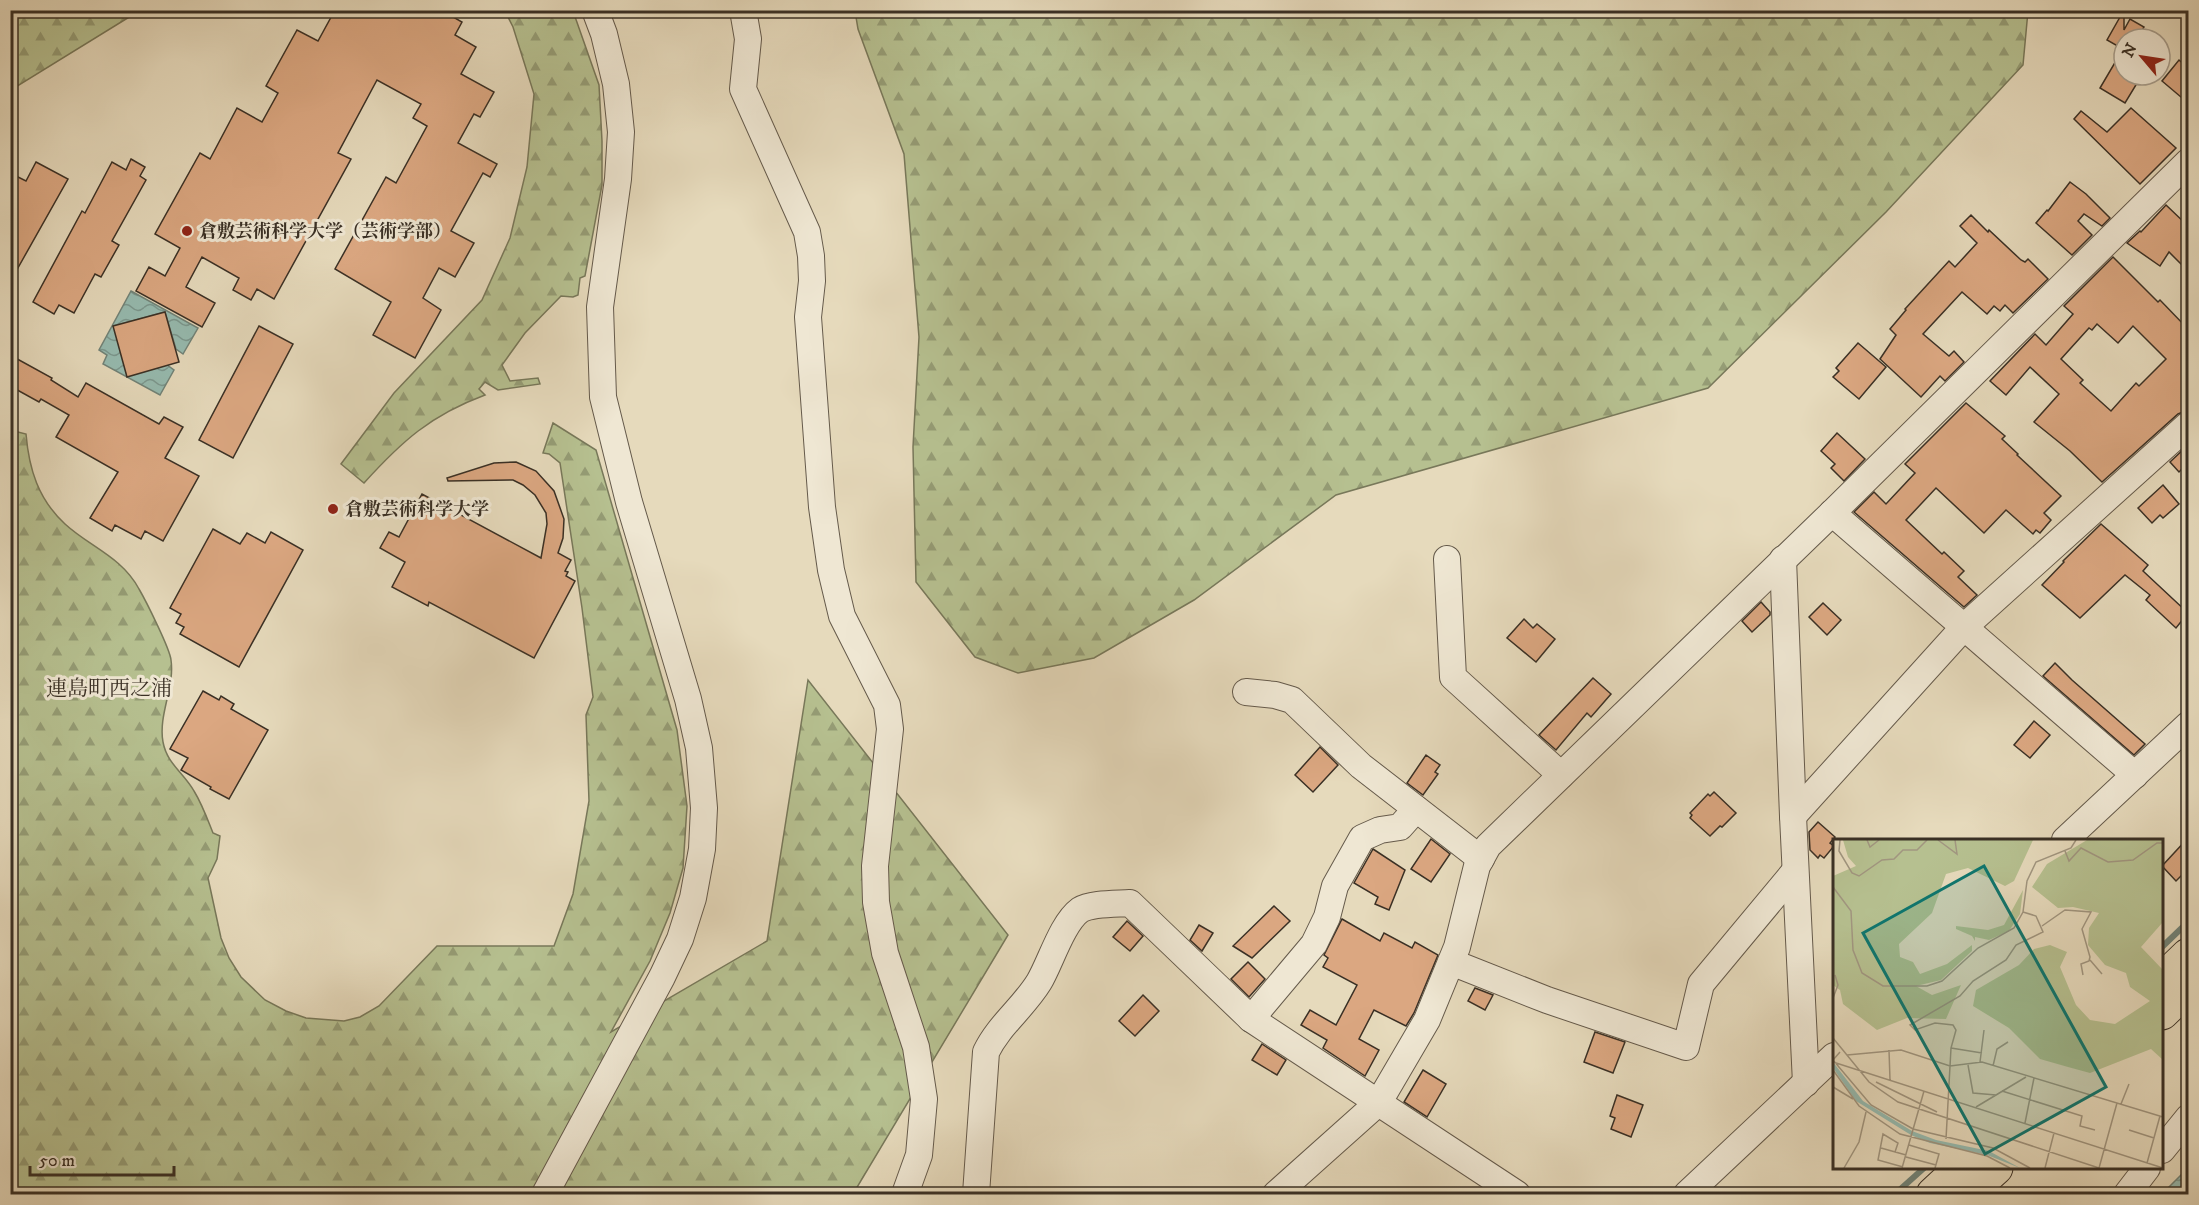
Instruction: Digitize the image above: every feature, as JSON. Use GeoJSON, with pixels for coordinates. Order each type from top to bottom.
{"type":"FeatureCollection","features":[{"type":"Feature","properties":{"kind":"main road"},"geometry":{"type":"LineString","coordinates":[[2163,979],[2188,955]]}},
{"type":"Feature","properties":{"kind":"main road"},"geometry":{"type":"LineString","coordinates":[[2163,1012],[2188,988]]}},
{"type":"Feature","properties":{"kind":"main road"},"geometry":{"type":"LineString","coordinates":[[1933,1194],[1959,1169]]}},
{"type":"Feature","properties":{"kind":"main road"},"geometry":{"type":"LineString","coordinates":[[1967,1194],[1994,1169]]}},
{"type":"Feature","properties":{"kind":"street"},"geometry":{"type":"LineString","coordinates":[[545,1194],[662,977],[680,939],[693,898],[702,849],[704,808],[699,748],[688,699],[628,502],[603,398],[600,307],[618,180],[621,132],[616,84],[604,34],[595,10]]}},
{"type":"Feature","properties":{"kind":"street"},"geometry":{"type":"LineString","coordinates":[[743,10],[748,39],[743,89],[807,232],[811,256],[812,281],[808,317],[822,507],[831,570],[842,616],[887,705],[890,729],[874,866],[876,902],[885,953],[916,1047],[924,1099],[919,1155],[905,1194]]}},
{"type":"Feature","properties":{"kind":"street"},"geometry":{"type":"LineString","coordinates":[[1276,1194],[1379,1102],[1428,1020],[1457,947],[1477,866],[1488,846],[1832,513],[2188,162]]}},
{"type":"Feature","properties":{"kind":"street"},"geometry":{"type":"LineString","coordinates":[[1793,816],[1964,627],[2188,425]]}},
{"type":"Feature","properties":{"kind":"street"},"geometry":{"type":"LineString","coordinates":[[1832,513],[2135,775]]}},
{"type":"Feature","properties":{"kind":"street"},"geometry":{"type":"LineString","coordinates":[[1447,559],[1453,677],[1561,775]]}},
{"type":"Feature","properties":{"kind":"street"},"geometry":{"type":"LineString","coordinates":[[1784,559],[1795,871],[1806,1083]]}},
{"type":"Feature","properties":{"kind":"street"},"geometry":{"type":"LineString","coordinates":[[1246,692],[1275,694],[1292,700],[1361,766],[1480,859]]}},
{"type":"Feature","properties":{"kind":"street"},"geometry":{"type":"LineString","coordinates":[[2066,839],[2188,725]]}},
{"type":"Feature","properties":{"kind":"street"},"geometry":{"type":"LineString","coordinates":[[1251,1019],[1314,945],[1326,917],[1335,886],[1362,838],[1380,830],[1400,827],[1416,809]]}},
{"type":"Feature","properties":{"kind":"street"},"geometry":{"type":"LineString","coordinates":[[1451,962],[1547,1000],[1686,1047],[1701,984],[1795,871]]}},
{"type":"Feature","properties":{"kind":"street"},"geometry":{"type":"LineString","coordinates":[[976,1194],[986,1052],[994,1036],[1023,1004],[1039,981],[1065,929],[1080,910],[1101,905],[1130,903],[1251,1019],[1517,1194]]}},
{"type":"Feature","properties":{"kind":"street"},"geometry":{"type":"LineString","coordinates":[[1687,1194],[1833,1057]]}},
{"type":"Feature","properties":{"kind":"street"},"geometry":{"type":"LineString","coordinates":[[2163,1149],[2188,1118]]}},
{"type":"Feature","properties":{"kind":"street"},"geometry":{"type":"LineString","coordinates":[[2127,1194],[2146,1169]]}},
{"type":"Feature","properties":{"kind":"green space"},"geometry":{"type":"Polygon","coordinates":[[[11,10],[139,10],[139,11],[11,90],[11,10]]]}},
{"type":"Feature","properties":{"kind":"green space"},"geometry":{"type":"Polygon","coordinates":[[[855,10],[2028,11],[2023,65],[1886,212],[1708,388],[1336,495],[1194,600],[1094,658],[1018,673],[975,657],[916,582],[913,447],[919,337],[904,154],[858,29],[855,10]]]}},
{"type":"Feature","properties":{"kind":"green space"},"geometry":{"type":"Polygon","coordinates":[[[505,11],[573,11],[599,85],[602,185],[585,276],[580,278],[578,295],[561,296],[525,333],[502,365],[510,381],[538,378],[540,384],[498,390],[485,382],[479,389],[485,395],[449,411],[418,431],[391,454],[364,483],[341,464],[394,393],[482,300],[510,238],[527,167],[534,94],[513,27],[505,11]]]}},
{"type":"Feature","properties":{"kind":"green space"},"geometry":{"type":"Polygon","coordinates":[[[553,423],[596,450],[677,730],[687,806],[683,868],[670,913],[650,961],[611,1032],[767,941],[808,680],[1008,935],[853,1194],[11,1194],[10,430],[26,434],[36,483],[48,504],[65,524],[115,560],[132,578],[167,646],[172,670],[163,722],[163,742],[168,756],[197,796],[213,833],[220,836],[217,859],[208,878],[221,938],[229,958],[241,977],[265,1000],[306,1018],[344,1021],[360,1017],[379,1006],[437,946],[554,946],[573,894],[589,801],[586,715],[593,697],[560,463],[549,454],[543,453],[553,423]]]}},
{"type":"Feature","properties":{"kind":"water"},"geometry":{"type":"Polygon","coordinates":[[[131,291],[198,328],[183,354],[176,349],[165,312],[113,326],[174,370],[160,395],[103,364],[107,355],[99,350],[131,291]]]}},
{"type":"Feature","properties":{"kind":"water"},"geometry":{"type":"Polygon","coordinates":[[[2188,1168],[2188,1194],[2162,1194],[2188,1168]]]}},
{"type":"Feature","properties":{"kind":"building"},"geometry":{"type":"Polygon","coordinates":[[[335,10],[441,10],[462,22],[455,35],[476,47],[461,74],[494,92],[480,117],[474,114],[458,143],[497,164],[490,177],[483,173],[451,231],[474,243],[455,277],[439,268],[423,298],[441,310],[415,358],[373,335],[391,302],[335,269],[386,177],[396,183],[427,126],[413,118],[421,104],[377,80],[338,153],[351,159],[274,299],[257,289],[251,300],[233,290],[239,278],[202,257],[186,287],[215,303],[202,327],[136,291],[149,267],[165,276],[180,248],[155,234],[200,153],[210,159],[237,108],[262,122],[278,93],[266,86],[297,30],[318,41],[335,10]]]}},
{"type":"Feature","properties":{"kind":"building"},"geometry":{"type":"Polygon","coordinates":[[[2124,10],[2124,27],[2114,27],[2124,10]]]}},
{"type":"Feature","properties":{"kind":"building"},"geometry":{"type":"Polygon","coordinates":[[[2130,19],[2144,27],[2126,27],[2130,19]]]}},
{"type":"Feature","properties":{"kind":"building"},"geometry":{"type":"Polygon","coordinates":[[[2112,31],[2112,43],[2107,40],[2112,31]]]}},
{"type":"Feature","properties":{"kind":"building"},"geometry":{"type":"Polygon","coordinates":[[[2179,60],[2188,68],[2188,103],[2169,87],[2172,87],[2172,69],[2179,60]]]}},
{"type":"Feature","properties":{"kind":"building"},"geometry":{"type":"Polygon","coordinates":[[[2112,68],[2112,87],[2135,87],[2125,103],[2100,88],[2112,68]]]}},
{"type":"Feature","properties":{"kind":"building"},"geometry":{"type":"Polygon","coordinates":[[[2131,108],[2176,148],[2140,184],[2074,119],[2081,111],[2107,132],[2131,108]]]}},
{"type":"Feature","properties":{"kind":"building"},"geometry":{"type":"Polygon","coordinates":[[[131,159],[145,167],[140,176],[146,180],[112,241],[119,245],[101,277],[95,274],[74,313],[59,305],[54,314],[33,302],[82,211],[85,213],[112,162],[126,170],[131,159]]]}},
{"type":"Feature","properties":{"kind":"building"},"geometry":{"type":"Polygon","coordinates":[[[36,162],[68,179],[10,282],[10,173],[26,181],[36,162]]]}},
{"type":"Feature","properties":{"kind":"building"},"geometry":{"type":"Polygon","coordinates":[[[2070,182],[2110,218],[2102,226],[2084,214],[2078,221],[2092,235],[2072,255],[2036,223],[2070,182]]]}},
{"type":"Feature","properties":{"kind":"building"},"geometry":{"type":"Polygon","coordinates":[[[2166,205],[2188,226],[2188,271],[2169,252],[2160,266],[2127,243],[2141,232],[2166,205]]]}},
{"type":"Feature","properties":{"kind":"building"},"geometry":{"type":"Polygon","coordinates":[[[1971,215],[2021,260],[2025,262],[2028,259],[2048,279],[2013,313],[2005,305],[2000,311],[1994,306],[1987,314],[1962,292],[1923,334],[1949,356],[1954,351],[1964,362],[1945,381],[1940,376],[1921,397],[1880,359],[1896,335],[1890,329],[1905,309],[1949,261],[1955,267],[1977,243],[1960,226],[1971,215]]]}},
{"type":"Feature","properties":{"kind":"building"},"geometry":{"type":"Polygon","coordinates":[[[2113,257],[2188,329],[2188,410],[2178,414],[2102,482],[2070,451],[2034,422],[2059,394],[2030,367],[2006,395],[1990,381],[2035,334],[2046,345],[2073,314],[2064,306],[2113,257]],[[2097,324],[2092,330],[2089,328],[2061,359],[2083,380],[2080,383],[2111,411],[2136,383],[2139,386],[2166,359],[2133,326],[2118,343],[2097,324]]]}},
{"type":"Feature","properties":{"kind":"building"},"geometry":{"type":"Polygon","coordinates":[[[165,312],[179,362],[127,377],[113,326],[165,312]]]}},
{"type":"Feature","properties":{"kind":"building"},"geometry":{"type":"Polygon","coordinates":[[[259,326],[293,344],[233,458],[199,440],[259,326]]]}},
{"type":"Feature","properties":{"kind":"building"},"geometry":{"type":"Polygon","coordinates":[[[1858,343],[1886,367],[1859,399],[1833,377],[1839,371],[1836,368],[1858,343]]]}},
{"type":"Feature","properties":{"kind":"building"},"geometry":{"type":"Polygon","coordinates":[[[10,355],[52,378],[51,380],[78,397],[86,383],[159,424],[164,417],[183,427],[165,458],[199,476],[163,541],[145,531],[141,539],[115,525],[112,531],[90,518],[118,472],[56,437],[69,415],[41,399],[39,402],[10,386],[10,355]]]}},
{"type":"Feature","properties":{"kind":"building"},"geometry":{"type":"Polygon","coordinates":[[[1966,403],[2005,436],[2002,439],[2061,496],[2044,513],[2051,520],[2040,533],[2036,530],[2033,534],[2006,510],[1984,533],[1936,488],[1906,520],[1964,571],[1958,577],[1977,595],[1964,607],[1854,512],[1874,492],[1886,504],[1915,473],[1905,464],[1966,403]]]}},
{"type":"Feature","properties":{"kind":"building"},"geometry":{"type":"Polygon","coordinates":[[[1837,433],[1865,459],[1844,481],[1831,468],[1835,464],[1821,451],[1837,433]]]}},
{"type":"Feature","properties":{"kind":"building"},"geometry":{"type":"Polygon","coordinates":[[[2186,447],[2188,463],[2179,472],[2170,462],[2186,447]]]}},
{"type":"Feature","properties":{"kind":"building"},"geometry":{"type":"Polygon","coordinates":[[[516,462],[536,471],[554,491],[564,519],[563,538],[558,553],[571,560],[565,571],[568,572],[566,576],[575,581],[534,658],[429,602],[428,606],[392,587],[405,562],[380,548],[389,532],[399,537],[422,494],[541,558],[547,524],[546,513],[535,495],[513,480],[448,481],[447,478],[494,463],[516,462]]]}},
{"type":"Feature","properties":{"kind":"building"},"geometry":{"type":"Polygon","coordinates":[[[2163,485],[2179,504],[2163,518],[2160,515],[2152,523],[2138,508],[2163,485]]]}},
{"type":"Feature","properties":{"kind":"building"},"geometry":{"type":"Polygon","coordinates":[[[2101,524],[2148,565],[2143,571],[2188,613],[2176,628],[2146,600],[2150,595],[2125,575],[2080,618],[2042,585],[2101,524]]]}},
{"type":"Feature","properties":{"kind":"building"},"geometry":{"type":"Polygon","coordinates":[[[213,529],[240,544],[247,533],[265,543],[271,532],[303,550],[239,667],[180,634],[184,627],[176,623],[181,614],[170,608],[213,529]]]}},
{"type":"Feature","properties":{"kind":"building"},"geometry":{"type":"Polygon","coordinates":[[[1761,602],[1770,615],[1752,632],[1742,621],[1761,602]]]}},
{"type":"Feature","properties":{"kind":"building"},"geometry":{"type":"Polygon","coordinates":[[[1823,603],[1841,620],[1827,635],[1809,617],[1823,603]]]}},
{"type":"Feature","properties":{"kind":"building"},"geometry":{"type":"Polygon","coordinates":[[[1524,619],[1533,628],[1537,624],[1555,639],[1536,662],[1507,638],[1524,619]]]}},
{"type":"Feature","properties":{"kind":"building"},"geometry":{"type":"Polygon","coordinates":[[[2055,663],[2145,744],[2134,755],[2043,676],[2055,663]]]}},
{"type":"Feature","properties":{"kind":"building"},"geometry":{"type":"Polygon","coordinates":[[[1593,678],[1611,694],[1591,717],[1587,713],[1556,750],[1539,735],[1593,678]]]}},
{"type":"Feature","properties":{"kind":"building"},"geometry":{"type":"Polygon","coordinates":[[[203,691],[219,700],[221,696],[234,704],[231,709],[268,730],[229,799],[181,770],[188,758],[170,749],[203,691]]]}},
{"type":"Feature","properties":{"kind":"building"},"geometry":{"type":"Polygon","coordinates":[[[2034,721],[2050,735],[2030,758],[2014,745],[2034,721]]]}},
{"type":"Feature","properties":{"kind":"building"},"geometry":{"type":"Polygon","coordinates":[[[1320,747],[1338,765],[1313,792],[1295,775],[1320,747]]]}},
{"type":"Feature","properties":{"kind":"building"},"geometry":{"type":"Polygon","coordinates":[[[1426,755],[1440,765],[1435,772],[1438,774],[1423,795],[1407,783],[1426,755]]]}},
{"type":"Feature","properties":{"kind":"building"},"geometry":{"type":"Polygon","coordinates":[[[1714,792],[1736,813],[1710,836],[1690,818],[1692,815],[1690,813],[1708,794],[1710,796],[1714,792]]]}},
{"type":"Feature","properties":{"kind":"building"},"geometry":{"type":"Polygon","coordinates":[[[1818,822],[1835,837],[1830,843],[1833,847],[1824,858],[1820,855],[1818,858],[1810,850],[1809,832],[1818,822]]]}},
{"type":"Feature","properties":{"kind":"building"},"geometry":{"type":"Polygon","coordinates":[[[2188,838],[2188,869],[2176,881],[2163,865],[2188,838]]]}},
{"type":"Feature","properties":{"kind":"building"},"geometry":{"type":"Polygon","coordinates":[[[1431,839],[1450,854],[1431,882],[1411,869],[1431,839]]]}},
{"type":"Feature","properties":{"kind":"building"},"geometry":{"type":"Polygon","coordinates":[[[1373,849],[1405,870],[1389,910],[1375,904],[1378,897],[1354,883],[1373,849]]]}},
{"type":"Feature","properties":{"kind":"building"},"geometry":{"type":"Polygon","coordinates":[[[1274,906],[1290,921],[1252,958],[1233,946],[1274,906]]]}},
{"type":"Feature","properties":{"kind":"building"},"geometry":{"type":"Polygon","coordinates":[[[1342,919],[1380,941],[1384,933],[1412,948],[1415,942],[1438,955],[1414,1013],[1406,1026],[1374,1010],[1359,1039],[1379,1050],[1365,1076],[1323,1048],[1327,1040],[1301,1025],[1310,1010],[1336,1025],[1357,985],[1323,967],[1328,958],[1324,955],[1342,919]]]}},
{"type":"Feature","properties":{"kind":"building"},"geometry":{"type":"Polygon","coordinates":[[[1127,921],[1143,936],[1130,951],[1113,937],[1127,921]]]}},
{"type":"Feature","properties":{"kind":"building"},"geometry":{"type":"Polygon","coordinates":[[[1199,925],[1213,933],[1202,951],[1190,940],[1199,925]]]}},
{"type":"Feature","properties":{"kind":"building"},"geometry":{"type":"Polygon","coordinates":[[[1248,962],[1265,979],[1249,997],[1231,979],[1248,962]]]}},
{"type":"Feature","properties":{"kind":"building"},"geometry":{"type":"Polygon","coordinates":[[[1475,988],[1493,995],[1485,1010],[1468,1001],[1475,988]]]}},
{"type":"Feature","properties":{"kind":"building"},"geometry":{"type":"Polygon","coordinates":[[[1143,995],[1159,1011],[1135,1036],[1119,1021],[1143,995]]]}},
{"type":"Feature","properties":{"kind":"building"},"geometry":{"type":"Polygon","coordinates":[[[1595,1032],[1625,1042],[1613,1073],[1584,1062],[1595,1032]]]}},
{"type":"Feature","properties":{"kind":"building"},"geometry":{"type":"Polygon","coordinates":[[[1262,1044],[1286,1060],[1277,1075],[1252,1060],[1262,1044]]]}},
{"type":"Feature","properties":{"kind":"building"},"geometry":{"type":"Polygon","coordinates":[[[1423,1070],[1446,1084],[1427,1117],[1404,1102],[1423,1070]]]}},
{"type":"Feature","properties":{"kind":"building"},"geometry":{"type":"Polygon","coordinates":[[[1617,1095],[1643,1105],[1631,1137],[1611,1129],[1615,1118],[1610,1116],[1617,1095]]]}},
{"type":"Feature","properties":{"kind":"waterway"},"geometry":{"type":"LineString","coordinates":[[2163,946],[2188,922]]}},
{"type":"Feature","properties":{"kind":"waterway"},"geometry":{"type":"LineString","coordinates":[[1895,1194],[1923,1169]]}},
{"type":"Feature","properties":{"kind":"place","name":"倉敷芸術科学大学（芸術学部）"},"geometry":{"type":"Point","coordinates":[187,231]}},
{"type":"Feature","properties":{"kind":"place","name":"倉敷芸術科学大学"},"geometry":{"type":"Point","coordinates":[333,509]}},
{"type":"Feature","properties":{"kind":"district","name":"連島町西之浦"},"geometry":{"type":"Point","coordinates":[109,688]}}]}
